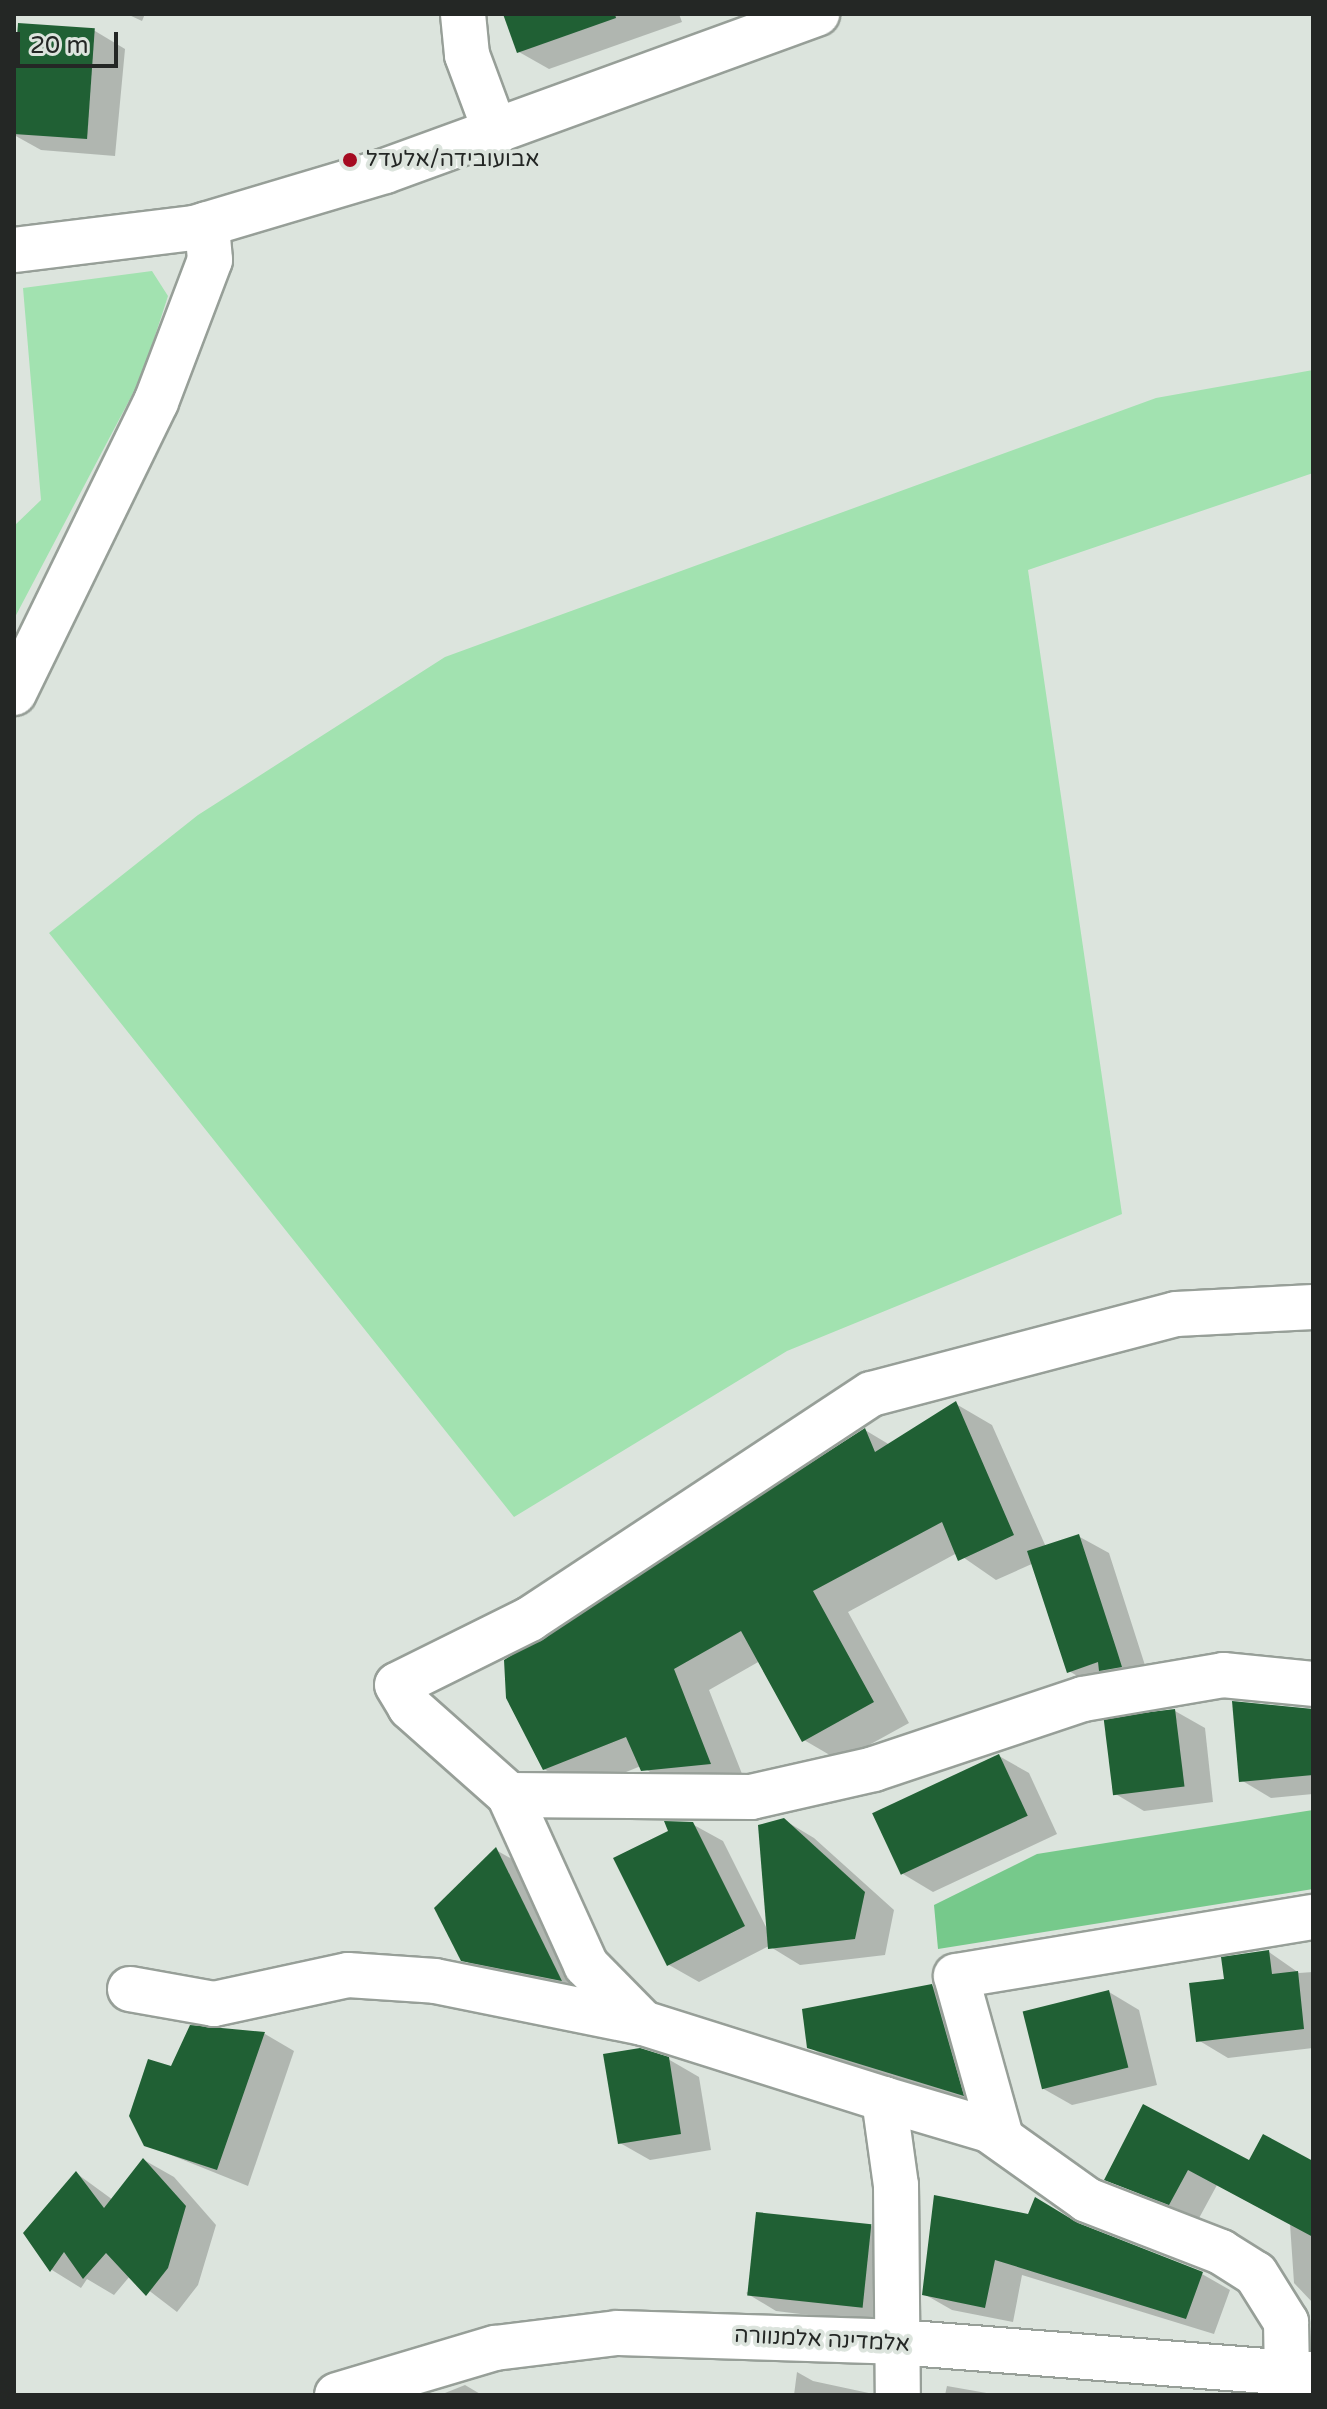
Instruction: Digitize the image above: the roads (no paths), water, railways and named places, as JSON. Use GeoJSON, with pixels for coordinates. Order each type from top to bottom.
{"type":"FeatureCollection","features":[{"type":"Feature","properties":{"kind":"street"},"geometry":{"type":"LineString","coordinates":[[463,14],[467,55],[496,133]]}},
{"type":"Feature","properties":{"kind":"street"},"geometry":{"type":"LineString","coordinates":[[14,250],[207,224],[496,133],[817,14]]}},
{"type":"Feature","properties":{"kind":"street"},"geometry":{"type":"LineString","coordinates":[[14,693],[156,402],[210,260],[207,224]]}},
{"type":"Feature","properties":{"kind":"street"},"geometry":{"type":"LineString","coordinates":[[643,2023],[586,1965],[509,1795],[410,1707],[397,1685],[530,1619],[871,1394],[1176,1314],[1313,1307]]}},
{"type":"Feature","properties":{"kind":"street"},"geometry":{"type":"LineString","coordinates":[[509,1795],[751,1797],[874,1769],[1083,1699],[1223,1675],[1313,1684]]}},
{"type":"Feature","properties":{"kind":"street"},"geometry":{"type":"LineString","coordinates":[[1001,2137],[956,1976],[1313,1917]]}},
{"type":"Feature","properties":{"kind":"street"},"geometry":{"type":"LineString","coordinates":[[130,1989],[214,2004],[348,1975],[435,1981],[643,2023],[1001,2137],[1087,2200],[1221,2252],[1256,2274],[1286,2322],[1300,2375]]}},
{"type":"Feature","properties":{"kind":"street"},"geometry":{"type":"LineString","coordinates":[[884,2099],[896,2185],[898,2395]]}},
{"type":"Feature","properties":{"kind":"street","name":"אלמדינה אלמנוורה"},"geometry":{"type":"LineString","coordinates":[[337,2395],[495,2348],[617,2333],[897,2342],[1300,2375]]}},
{"type":"Feature","properties":{"kind":"place","name":"אבועובידה/אלעדל"},"geometry":{"type":"Point","coordinates":[350,160]}}]}
